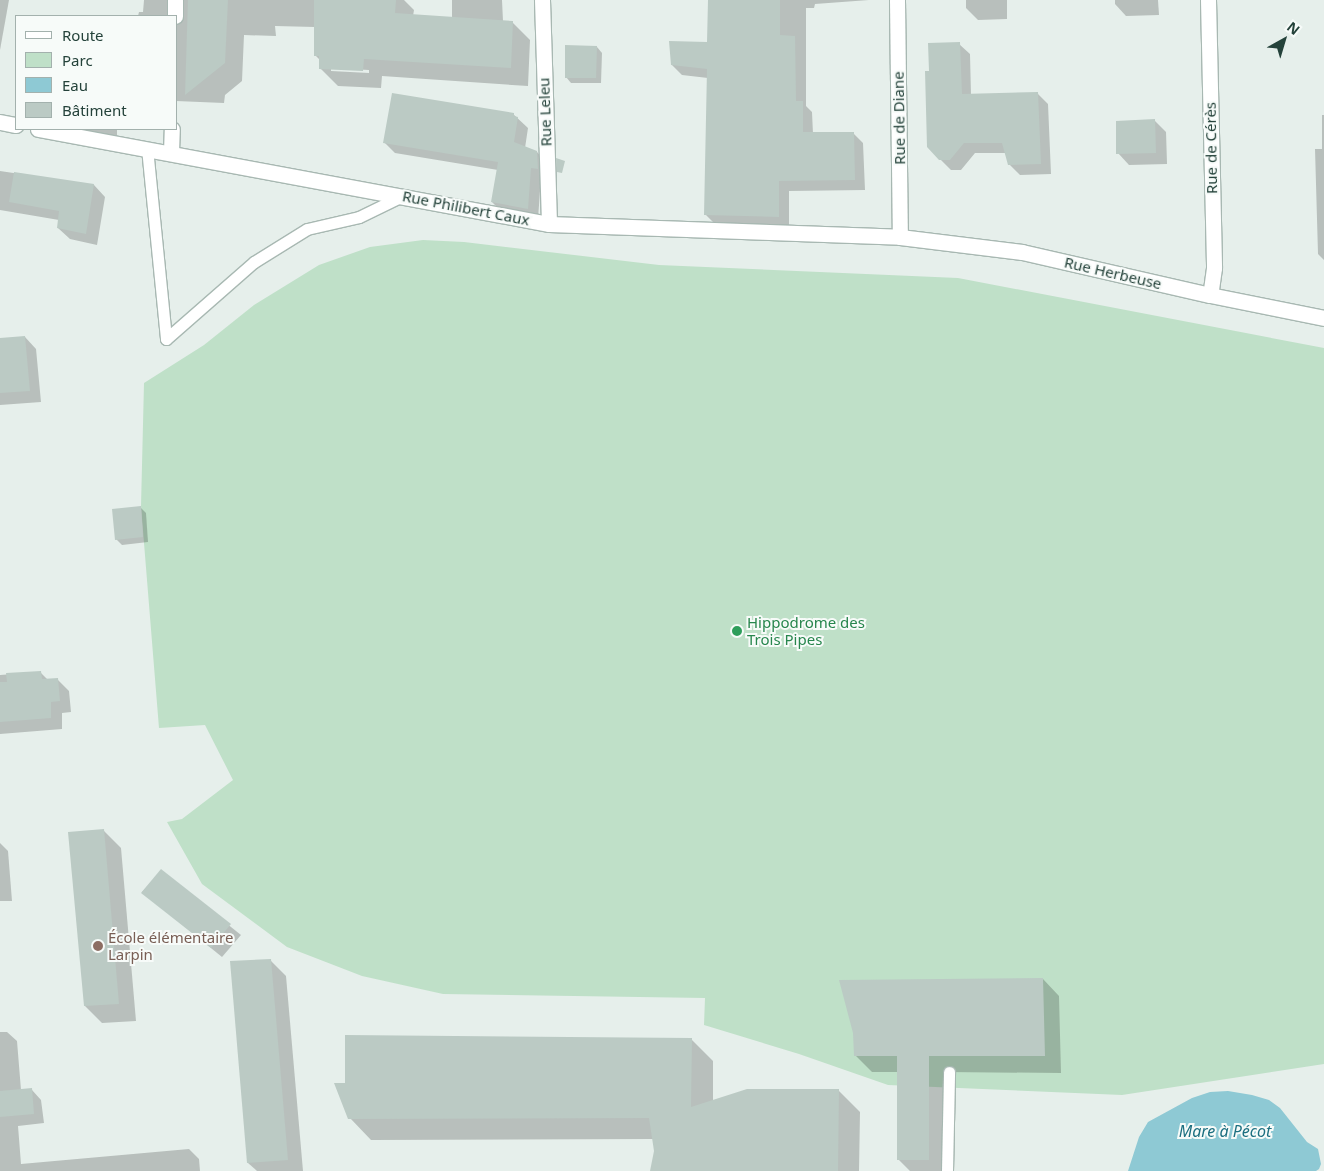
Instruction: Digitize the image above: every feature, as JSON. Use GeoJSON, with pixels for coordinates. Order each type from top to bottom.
{"type":"FeatureCollection","features":[{"type":"Feature","properties":{"kind":"street"},"geometry":{"type":"LineString","coordinates":[[175,15],[176,0]]}},
{"type":"Feature","properties":{"kind":"street","name":"Rue Leleu"},"geometry":{"type":"LineString","coordinates":[[542,0],[549,224]]}},
{"type":"Feature","properties":{"kind":"street","name":"Rue de Diane"},"geometry":{"type":"LineString","coordinates":[[897,0],[900,237]]}},
{"type":"Feature","properties":{"kind":"street","name":"Rue de Cérès"},"geometry":{"type":"LineString","coordinates":[[1208,0],[1214,268],[1210,296]]}},
{"type":"Feature","properties":{"kind":"street"},"geometry":{"type":"LineString","coordinates":[[0,122],[15,125]]}},
{"type":"Feature","properties":{"kind":"street","name":"Rue Philibert Caux"},"geometry":{"type":"LineString","coordinates":[[44,130],[172,152],[549,224],[900,237]]}},
{"type":"Feature","properties":{"kind":"street"},"geometry":{"type":"LineString","coordinates":[[172,130],[172,152]]}},
{"type":"Feature","properties":{"kind":"street","name":"Rue Herbeuse"},"geometry":{"type":"LineString","coordinates":[[900,237],[1022,252],[1210,296],[1324,318]]}},
{"type":"Feature","properties":{"kind":"lane"},"geometry":{"type":"LineString","coordinates":[[147,148],[166,339],[254,262],[308,230],[359,217],[402,196]]}},
{"type":"Feature","properties":{"kind":"lane"},"geometry":{"type":"LineString","coordinates":[[948,1171],[949,1072]]}},
{"type":"Feature","properties":{"kind":"green space","name":"Hippodrome des Trois Pipes"},"geometry":{"type":"Polygon","coordinates":[[[423,240],[464,242],[659,265],[958,278],[1324,348],[1324,1064],[1122,1095],[888,1085],[799,1054],[704,1025],[705,998],[443,994],[362,976],[287,947],[202,884],[167,822],[182,819],[233,780],[205,725],[159,728],[141,506],[144,383],[204,345],[254,305],[319,265],[370,247],[423,240]]]}},
{"type":"Feature","properties":{"kind":"water","name":"Mare à Pécot"},"geometry":{"type":"Polygon","coordinates":[[[1228,1091],[1269,1100],[1280,1108],[1307,1142],[1318,1149],[1321,1164],[1319,1169],[1316,1171],[1128,1171],[1139,1137],[1148,1122],[1192,1098],[1210,1092],[1228,1091]]]}},
{"type":"Feature","properties":{"kind":"building"},"geometry":{"type":"Polygon","coordinates":[[[188,0],[228,0],[225,63],[185,95],[188,0]]]}},
{"type":"Feature","properties":{"kind":"building"},"geometry":{"type":"Polygon","coordinates":[[[314,0],[396,0],[395,13],[513,21],[511,68],[364,59],[363,71],[319,69],[319,56],[314,56],[314,0]]]}},
{"type":"Feature","properties":{"kind":"building"},"geometry":{"type":"Polygon","coordinates":[[[708,0],[780,0],[780,35],[795,36],[796,101],[803,101],[803,132],[854,132],[855,180],[779,181],[779,217],[704,215],[707,69],[671,65],[669,41],[707,42],[708,0]]]}},
{"type":"Feature","properties":{"kind":"building"},"geometry":{"type":"Polygon","coordinates":[[[960,42],[962,94],[1038,92],[1041,164],[1008,165],[1002,143],[964,143],[950,160],[939,160],[927,147],[925,71],[929,71],[928,43],[960,42]]]}},
{"type":"Feature","properties":{"kind":"building"},"geometry":{"type":"Polygon","coordinates":[[[565,45],[597,46],[596,78],[565,78],[565,45]]]}},
{"type":"Feature","properties":{"kind":"building"},"geometry":{"type":"Polygon","coordinates":[[[392,93],[514,113],[514,116],[518,117],[514,142],[537,151],[538,169],[531,168],[528,209],[491,202],[498,162],[383,143],[392,93]]]}},
{"type":"Feature","properties":{"kind":"building"},"geometry":{"type":"Polygon","coordinates":[[[1155,119],[1156,153],[1116,154],[1116,121],[1155,119]]]}},
{"type":"Feature","properties":{"kind":"building"},"geometry":{"type":"Polygon","coordinates":[[[556,158],[565,161],[562,173],[557,172],[556,158]]]}},
{"type":"Feature","properties":{"kind":"building"},"geometry":{"type":"Polygon","coordinates":[[[14,172],[94,184],[86,234],[57,228],[59,211],[9,202],[14,172]]]}},
{"type":"Feature","properties":{"kind":"building"},"geometry":{"type":"Polygon","coordinates":[[[25,336],[30,391],[0,393],[0,338],[25,336]]]}},
{"type":"Feature","properties":{"kind":"building"},"geometry":{"type":"Polygon","coordinates":[[[141,506],[143,537],[115,540],[112,509],[141,506]]]}},
{"type":"Feature","properties":{"kind":"building"},"geometry":{"type":"Polygon","coordinates":[[[41,671],[42,679],[58,678],[60,701],[51,702],[51,718],[0,722],[0,682],[7,682],[6,673],[41,671]]]}},
{"type":"Feature","properties":{"kind":"building"},"geometry":{"type":"Polygon","coordinates":[[[104,829],[119,1004],[84,1006],[68,832],[104,829]]]}},
{"type":"Feature","properties":{"kind":"building"},"geometry":{"type":"Polygon","coordinates":[[[161,869],[231,924],[211,948],[141,893],[161,869]]]}},
{"type":"Feature","properties":{"kind":"building"},"geometry":{"type":"Polygon","coordinates":[[[271,959],[288,1160],[247,1163],[230,961],[271,959]]]}},
{"type":"Feature","properties":{"kind":"building"},"geometry":{"type":"Polygon","coordinates":[[[1043,978],[1045,1056],[929,1056],[929,1160],[897,1160],[897,1056],[854,1056],[853,1033],[839,980],[1043,978]]]}},
{"type":"Feature","properties":{"kind":"building"},"geometry":{"type":"Polygon","coordinates":[[[345,1035],[692,1038],[691,1107],[747,1089],[839,1089],[838,1171],[650,1171],[654,1151],[649,1118],[348,1119],[334,1083],[345,1083],[345,1035]]]}},
{"type":"Feature","properties":{"kind":"building"},"geometry":{"type":"Polygon","coordinates":[[[32,1088],[34,1114],[0,1117],[0,1091],[32,1088]]]}},
{"type":"Feature","properties":{"kind":"place","name":"Hippodrome des Trois Pipes"},"geometry":{"type":"Point","coordinates":[737,631]}},
{"type":"Feature","properties":{"kind":"place","name":"École élémentaire Larpin"},"geometry":{"type":"Point","coordinates":[98,946]}}]}
